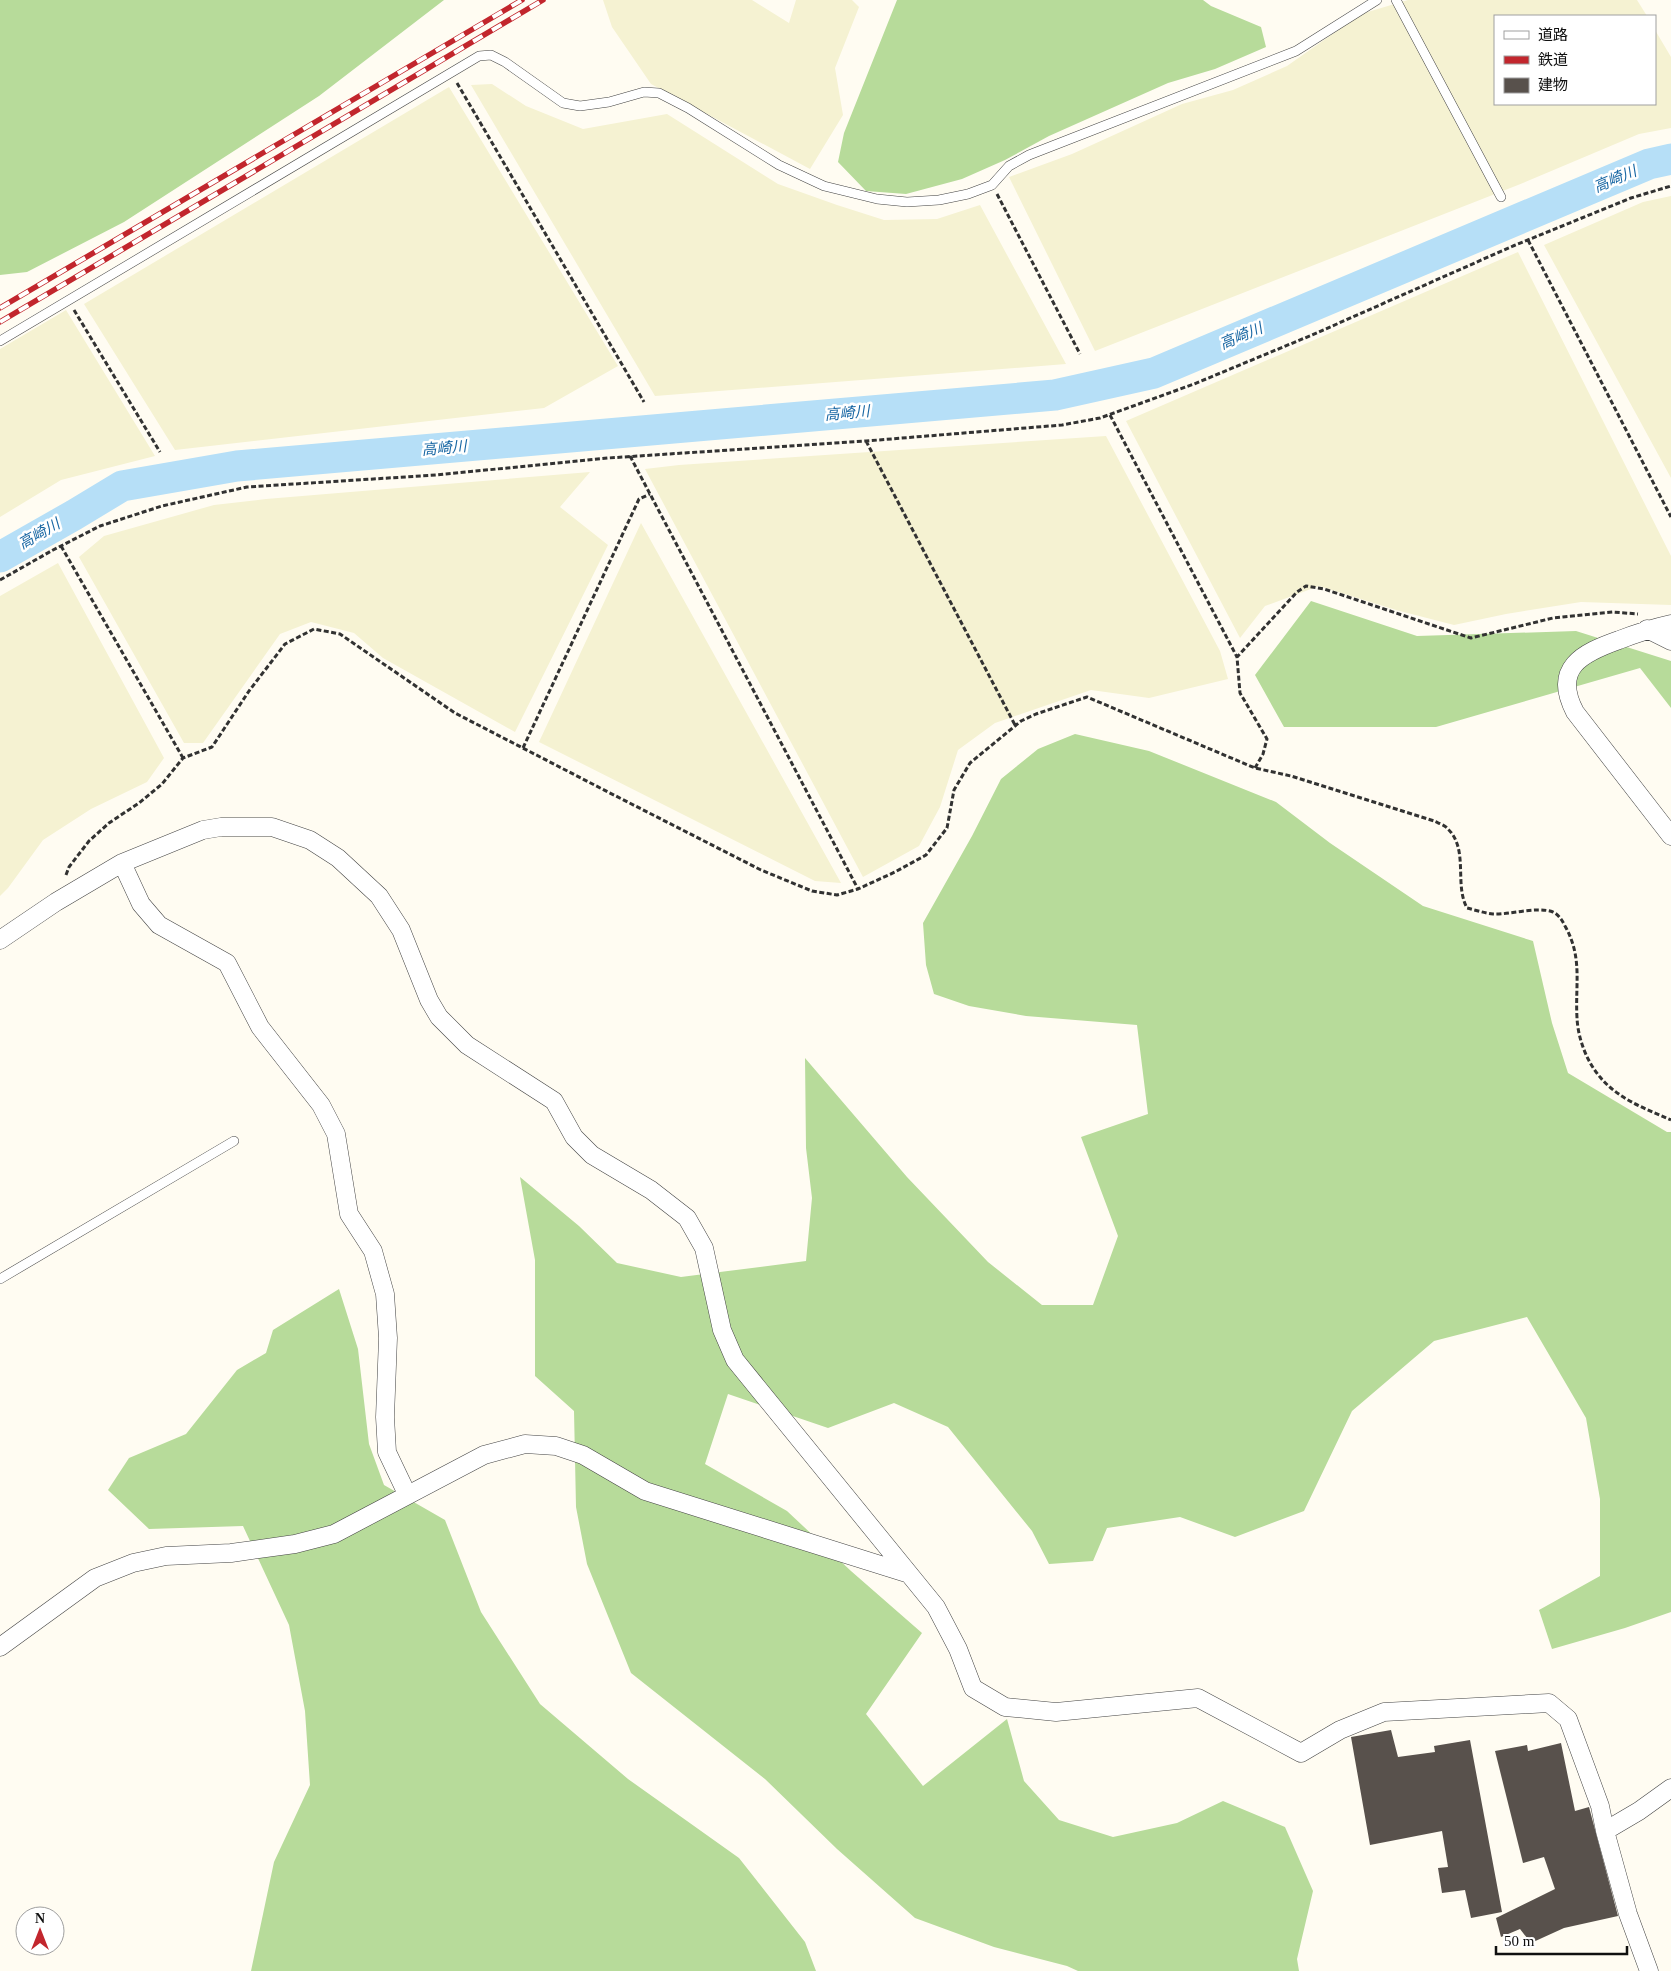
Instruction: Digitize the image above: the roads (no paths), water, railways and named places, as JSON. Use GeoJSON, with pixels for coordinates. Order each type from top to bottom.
{"type":"FeatureCollection","features":[{"type":"Feature","properties":{"kind":"street"},"geometry":{"type":"LineString","coordinates":[[1645,622],[1671,641]]}},
{"type":"Feature","properties":{"kind":"street"},"geometry":{"type":"LineString","coordinates":[[1671,624],[1645,622],[1596,648],[1582,656],[1572,668],[1567,682],[1567,698],[1575,712],[1671,836]]}},
{"type":"Feature","properties":{"kind":"street"},"geometry":{"type":"LineString","coordinates":[[0,940],[56,902],[122,862],[203,830],[221,827],[272,827],[310,840],[338,858],[379,896],[401,930],[429,1000],[439,1017],[466,1045],[554,1101],[574,1137],[592,1155],[651,1190],[688,1218],[704,1248],[722,1330],[735,1360],[906,1573],[917,1582],[936,1607],[958,1649],[973,1688],[1005,1707],[1056,1712],[1198,1698],[1301,1753],[1340,1730],[1384,1712],[1549,1703],[1568,1719],[1600,1806],[1628,1914],[1649,1971]]}},
{"type":"Feature","properties":{"kind":"street"},"geometry":{"type":"LineString","coordinates":[[122,862],[141,904],[159,925],[227,963],[260,1027],[321,1105],[336,1134],[349,1214],[373,1251],[385,1294],[388,1338],[385,1417],[387,1452],[407,1494]]}},
{"type":"Feature","properties":{"kind":"street"},"geometry":{"type":"LineString","coordinates":[[0,1647],[95,1578],[133,1563],[166,1556],[231,1553],[296,1544],[334,1534],[484,1455],[525,1444],[556,1446],[583,1455],[645,1491],[906,1573]]}},
{"type":"Feature","properties":{"kind":"street"},"geometry":{"type":"LineString","coordinates":[[1605,1831],[1639,1811],[1671,1788]]}},
{"type":"Feature","properties":{"kind":"lane"},"geometry":{"type":"LineString","coordinates":[[0,341],[452,74],[479,56],[491,55],[505,62],[563,103],[580,106],[609,102],[644,92],[659,93],[688,108],[779,165],[824,186],[877,199],[907,202],[939,200],[968,194],[992,185],[1009,166],[1029,156],[1296,51],[1377,0]]}},
{"type":"Feature","properties":{"kind":"lane"},"geometry":{"type":"LineString","coordinates":[[1396,0],[1501,197]]}},
{"type":"Feature","properties":{"kind":"lane"},"geometry":{"type":"LineString","coordinates":[[0,1280],[234,1141]]}},
{"type":"Feature","properties":{"kind":"waterway","name":"高崎川"},"geometry":{"type":"LineString","coordinates":[[0,557],[122,486],[237,466],[1055,395],[1154,373],[1649,164],[1671,159]]}},
{"type":"Feature","properties":{"kind":"railway"},"geometry":{"type":"LineString","coordinates":[[0,308],[522,0]]}},
{"type":"Feature","properties":{"kind":"railway"},"geometry":{"type":"LineString","coordinates":[[0,322],[543,0]]}}]}
